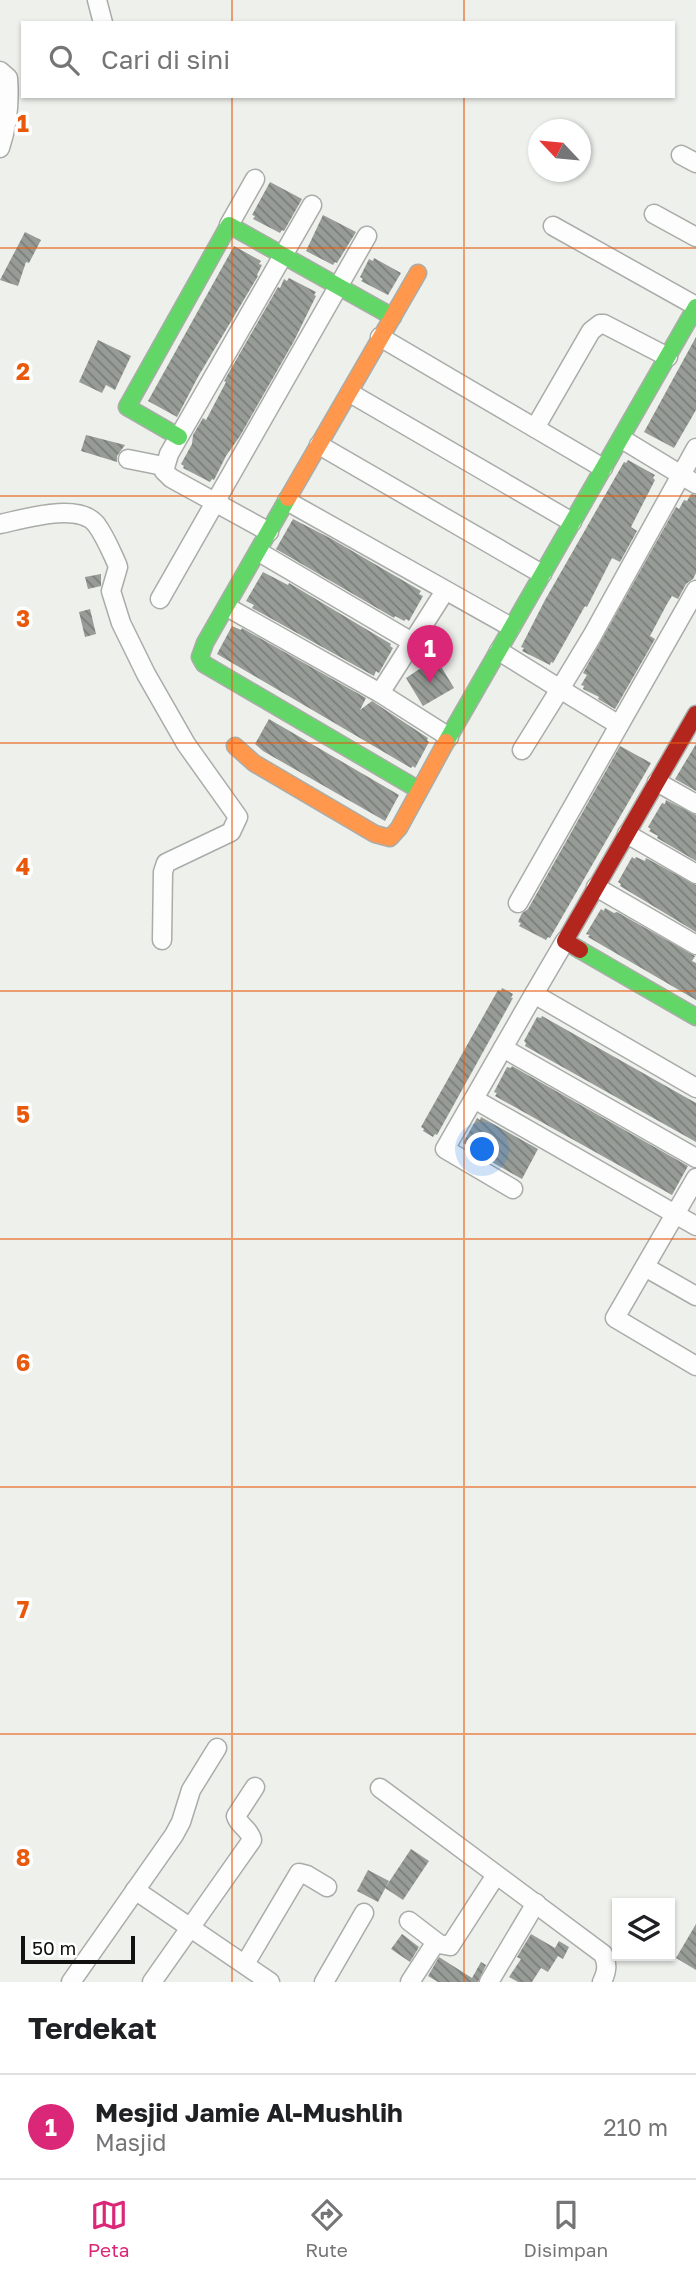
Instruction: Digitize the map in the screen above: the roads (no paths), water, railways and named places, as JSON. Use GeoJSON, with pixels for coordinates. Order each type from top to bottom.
{"type":"FeatureCollection","features":[{"type":"Feature","properties":{"kind":"street"},"geometry":{"type":"LineString","coordinates":[[97,0],[102,21]]}},
{"type":"Feature","properties":{"kind":"street"},"geometry":{"type":"LineString","coordinates":[[0,71],[8,78],[10,100],[9,116],[0,148]]}},
{"type":"Feature","properties":{"kind":"street"},"geometry":{"type":"LineString","coordinates":[[179,437],[127,408],[255,179]]}},
{"type":"Feature","properties":{"kind":"street"},"geometry":{"type":"LineString","coordinates":[[164,471],[169,454],[312,205]]}},
{"type":"Feature","properties":{"kind":"street"},"geometry":{"type":"LineString","coordinates":[[654,214],[696,237]]}},
{"type":"Feature","properties":{"kind":"street"},"geometry":{"type":"LineString","coordinates":[[229,225],[393,317]]}},
{"type":"Feature","properties":{"kind":"street"},"geometry":{"type":"LineString","coordinates":[[235,746],[254,763],[383,838],[390,838],[395,834],[696,306],[553,226]]}},
{"type":"Feature","properties":{"kind":"street"},"geometry":{"type":"LineString","coordinates":[[160,599],[367,236]]}},
{"type":"Feature","properties":{"kind":"street"},"geometry":{"type":"LineString","coordinates":[[418,273],[200,657],[204,664],[419,790]]}},
{"type":"Feature","properties":{"kind":"street"},"geometry":{"type":"LineString","coordinates":[[535,428],[591,331],[600,324],[668,357]]}},
{"type":"Feature","properties":{"kind":"street"},"geometry":{"type":"LineString","coordinates":[[380,337],[603,468]]}},
{"type":"Feature","properties":{"kind":"street"},"geometry":{"type":"LineString","coordinates":[[349,393],[572,522]]}},
{"type":"Feature","properties":{"kind":"street"},"geometry":{"type":"LineString","coordinates":[[622,439],[688,480]]}},
{"type":"Feature","properties":{"kind":"street"},"geometry":{"type":"LineString","coordinates":[[319,445],[542,574]]}},
{"type":"Feature","properties":{"kind":"street"},"geometry":{"type":"LineString","coordinates":[[522,750],[688,480],[696,448]]}},
{"type":"Feature","properties":{"kind":"street"},"geometry":{"type":"LineString","coordinates":[[128,459],[163,466],[171,478],[270,532]]}},
{"type":"Feature","properties":{"kind":"street"},"geometry":{"type":"LineString","coordinates":[[287,501],[511,627]]}},
{"type":"Feature","properties":{"kind":"street"},"geometry":{"type":"LineString","coordinates":[[0,524],[60,513],[82,515],[96,524],[117,564],[111,591],[131,644],[187,744],[238,817],[231,832],[166,863],[163,872],[162,940]]}},
{"type":"Feature","properties":{"kind":"street"},"geometry":{"type":"LineString","coordinates":[[258,552],[412,642]]}},
{"type":"Feature","properties":{"kind":"street"},"geometry":{"type":"LineString","coordinates":[[518,903],[696,590]]}},
{"type":"Feature","properties":{"kind":"street"},"geometry":{"type":"LineString","coordinates":[[380,693],[444,591]]}},
{"type":"Feature","properties":{"kind":"street"},"geometry":{"type":"LineString","coordinates":[[227,607],[380,693],[449,737]]}},
{"type":"Feature","properties":{"kind":"street"},"geometry":{"type":"LineString","coordinates":[[499,652],[620,725]]}},
{"type":"Feature","properties":{"kind":"street"},"geometry":{"type":"LineString","coordinates":[[513,1189],[445,1149],[657,782],[694,724]]}},
{"type":"Feature","properties":{"kind":"street"},"geometry":{"type":"LineString","coordinates":[[657,782],[696,804]]}},
{"type":"Feature","properties":{"kind":"street"},"geometry":{"type":"LineString","coordinates":[[627,834],[696,874]]}},
{"type":"Feature","properties":{"kind":"street"},"geometry":{"type":"LineString","coordinates":[[596,887],[696,945]]}},
{"type":"Feature","properties":{"kind":"street"},"geometry":{"type":"LineString","coordinates":[[565,941],[696,1017]]}},
{"type":"Feature","properties":{"kind":"street"},"geometry":{"type":"LineString","coordinates":[[534,994],[696,1088]]}},
{"type":"Feature","properties":{"kind":"street"},"geometry":{"type":"LineString","coordinates":[[503,1048],[696,1158]]}},
{"type":"Feature","properties":{"kind":"street"},"geometry":{"type":"LineString","coordinates":[[474,1099],[696,1226]]}},
{"type":"Feature","properties":{"kind":"street"},"geometry":{"type":"LineString","coordinates":[[696,1178],[615,1318],[696,1366]]}},
{"type":"Feature","properties":{"kind":"street"},"geometry":{"type":"LineString","coordinates":[[645,1266],[696,1296]]}},
{"type":"Feature","properties":{"kind":"street"},"geometry":{"type":"LineString","coordinates":[[71,1982],[174,1835],[191,1790],[217,1748]]}},
{"type":"Feature","properties":{"kind":"street"},"geometry":{"type":"LineString","coordinates":[[152,1982],[253,1840],[236,1816],[256,1787]]}},
{"type":"Feature","properties":{"kind":"street"},"geometry":{"type":"LineString","coordinates":[[380,1788],[603,1954],[607,1970],[602,1982]]}},
{"type":"Feature","properties":{"kind":"street"},"geometry":{"type":"LineString","coordinates":[[245,1964],[299,1873],[327,1887]]}},
{"type":"Feature","properties":{"kind":"street"},"geometry":{"type":"LineString","coordinates":[[409,1921],[436,1942],[446,1946],[453,1943],[496,1875]]}},
{"type":"Feature","properties":{"kind":"street"},"geometry":{"type":"LineString","coordinates":[[135,1890],[270,1982]]}},
{"type":"Feature","properties":{"kind":"street"},"geometry":{"type":"LineString","coordinates":[[489,1982],[536,1903]]}},
{"type":"Feature","properties":{"kind":"street"},"geometry":{"type":"LineString","coordinates":[[324,1982],[364,1913]]}},
{"type":"Feature","properties":{"kind":"street"},"geometry":{"type":"LineString","coordinates":[[410,1982],[436,1942]]}},
{"type":"Feature","properties":{"kind":"place","name":"Mesjid Jamie Al-Mushlih"},"geometry":{"type":"Point","coordinates":[430,683]}}]}
